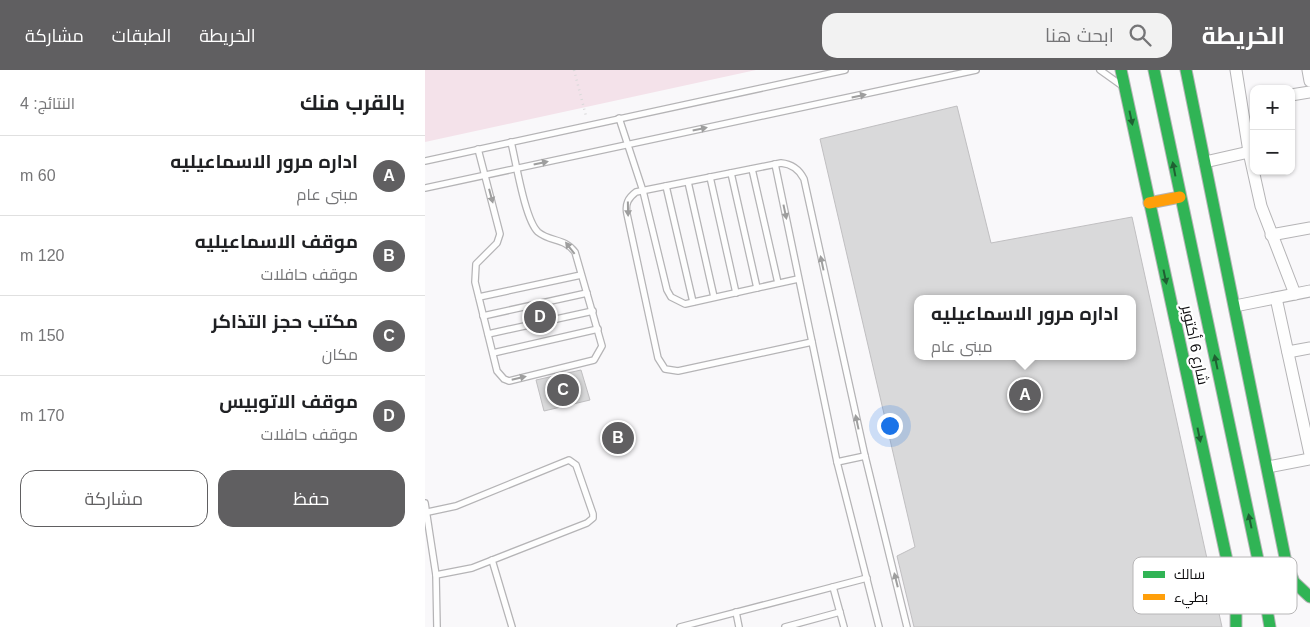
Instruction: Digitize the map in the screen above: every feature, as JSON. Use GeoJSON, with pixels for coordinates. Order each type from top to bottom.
{"type":"FeatureCollection","features":[{"type":"Feature","properties":{"kind":"street","name":"شارع 6 أكتوبر"},"geometry":{"type":"LineString","coordinates":[[1121,70],[1225,557]]}},
{"type":"Feature","properties":{"kind":"street","name":"شارع 6 أكتوبر"},"geometry":{"type":"LineString","coordinates":[[1154,70],[1180,196],[1271,557]]}},
{"type":"Feature","properties":{"kind":"street"},"geometry":{"type":"LineString","coordinates":[[1186,70],[1268,467],[1273,557]]}},
{"type":"Feature","properties":{"kind":"street"},"geometry":{"type":"LineString","coordinates":[[1236,70],[1248,103],[1249,152],[1261,206],[1295,294]]}},
{"type":"Feature","properties":{"kind":"street"},"geometry":{"type":"LineString","coordinates":[[1308,70],[1310,80]]}},
{"type":"Feature","properties":{"kind":"street"},"geometry":{"type":"LineString","coordinates":[[1295,94],[1310,92]]}},
{"type":"Feature","properties":{"kind":"street"},"geometry":{"type":"LineString","coordinates":[[1205,162],[1249,152]]}},
{"type":"Feature","properties":{"kind":"street"},"geometry":{"type":"LineString","coordinates":[[1149,203],[1180,196]]}},
{"type":"Feature","properties":{"kind":"street"},"geometry":{"type":"LineString","coordinates":[[1271,235],[1310,228]]}},
{"type":"Feature","properties":{"kind":"street"},"geometry":{"type":"LineString","coordinates":[[1235,306],[1310,291]]}},
{"type":"Feature","properties":{"kind":"street"},"geometry":{"type":"LineString","coordinates":[[1276,298],[1310,454]]}},
{"type":"Feature","properties":{"kind":"street"},"geometry":{"type":"LineString","coordinates":[[1289,352],[1310,348]]}},
{"type":"Feature","properties":{"kind":"street"},"geometry":{"type":"LineString","coordinates":[[1268,467],[1310,459]]}},
{"type":"Feature","properties":{"kind":"street"},"geometry":{"type":"LineString","coordinates":[[1297,588],[1310,598]]}},
{"type":"Feature","properties":{"kind":"street","name":"شارع 6 أكتوبر"},"geometry":{"type":"LineString","coordinates":[[1235,614],[1236,627]]}},
{"type":"Feature","properties":{"kind":"street","name":"شارع 6 أكتوبر"},"geometry":{"type":"LineString","coordinates":[[1270,627],[1271,614]]}},
{"type":"Feature","properties":{"kind":"lane"},"geometry":{"type":"LineString","coordinates":[[425,161],[845,70]]}},
{"type":"Feature","properties":{"kind":"lane"},"geometry":{"type":"LineString","coordinates":[[425,188],[976,70]]}},
{"type":"Feature","properties":{"kind":"lane"},"geometry":{"type":"LineString","coordinates":[[1100,70],[1124,87]]}},
{"type":"Feature","properties":{"kind":"lane"},"geometry":{"type":"LineString","coordinates":[[619,118],[643,191],[667,290],[677,302],[693,302],[799,279]]}},
{"type":"Feature","properties":{"kind":"lane"},"geometry":{"type":"LineString","coordinates":[[478,149],[500,234],[497,242],[476,264],[475,282],[500,376],[509,381],[595,360],[602,346],[593,311],[571,246],[542,234],[534,226],[529,216],[511,142]]}},
{"type":"Feature","properties":{"kind":"lane"},"geometry":{"type":"LineString","coordinates":[[812,342],[678,371],[665,369],[659,363],[626,207],[631,196],[643,191],[775,164],[788,164],[795,167],[804,179],[865,456],[907,627]]}},
{"type":"Feature","properties":{"kind":"lane"},"geometry":{"type":"LineString","coordinates":[[775,164],[837,462],[879,627]]}},
{"type":"Feature","properties":{"kind":"lane"},"geometry":{"type":"LineString","coordinates":[[752,169],[778,283]]}},
{"type":"Feature","properties":{"kind":"lane"},"geometry":{"type":"LineString","coordinates":[[731,173],[757,288]]}},
{"type":"Feature","properties":{"kind":"lane"},"geometry":{"type":"LineString","coordinates":[[710,177],[736,292]]}},
{"type":"Feature","properties":{"kind":"lane"},"geometry":{"type":"LineString","coordinates":[[688,182],[714,297]]}},
{"type":"Feature","properties":{"kind":"lane"},"geometry":{"type":"LineString","coordinates":[[666,186],[693,302]]}},
{"type":"Feature","properties":{"kind":"lane"},"geometry":{"type":"LineString","coordinates":[[479,297],[581,275]]}},
{"type":"Feature","properties":{"kind":"lane"},"geometry":{"type":"LineString","coordinates":[[483,316],[587,292]]}},
{"type":"Feature","properties":{"kind":"lane"},"geometry":{"type":"LineString","coordinates":[[488,334],[593,311]]}},
{"type":"Feature","properties":{"kind":"lane"},"geometry":{"type":"LineString","coordinates":[[493,353],[598,329]]}},
{"type":"Feature","properties":{"kind":"lane"},"geometry":{"type":"LineString","coordinates":[[837,462],[865,456]]}},
{"type":"Feature","properties":{"kind":"lane"},"geometry":{"type":"LineString","coordinates":[[427,512],[456,506],[569,460],[573,461],[593,514],[591,522],[464,570],[436,575]]}},
{"type":"Feature","properties":{"kind":"lane"},"geometry":{"type":"LineString","coordinates":[[425,503],[436,575],[437,627]]}},
{"type":"Feature","properties":{"kind":"lane"},"geometry":{"type":"LineString","coordinates":[[492,560],[512,627]]}},
{"type":"Feature","properties":{"kind":"lane"},"geometry":{"type":"LineString","coordinates":[[680,627],[867,578]]}},
{"type":"Feature","properties":{"kind":"lane"},"geometry":{"type":"LineString","coordinates":[[833,587],[844,627]]}},
{"type":"Feature","properties":{"kind":"lane"},"geometry":{"type":"LineString","coordinates":[[736,612],[739,627]]}},
{"type":"Feature","properties":{"kind":"lane"},"geometry":{"type":"LineString","coordinates":[[785,627],[840,612]]}},
{"type":"Feature","properties":{"kind":"path"},"geometry":{"type":"LineString","coordinates":[[574,70],[588,125]]}},
{"type":"Feature","properties":{"kind":"shaded area"},"geometry":{"type":"Polygon","coordinates":[[[425,70],[756,70],[425,142],[425,70]]]}},
{"type":"Feature","properties":{"kind":"building"},"geometry":{"type":"Polygon","coordinates":[[[957,106],[991,243],[1132,217],[1207,557],[1133,557],[1133,614],[1219,614],[1222,627],[914,627],[897,556],[915,547],[820,139],[957,106]]]}},
{"type":"Feature","properties":{"kind":"building"},"geometry":{"type":"Polygon","coordinates":[[[581,370],[590,400],[544,411],[536,380],[581,370]]]}},
{"type":"Feature","properties":{"kind":"traffic: fast"},"geometry":{"type":"LineString","coordinates":[[1121,70],[1226,557]]}},
{"type":"Feature","properties":{"kind":"traffic: fast"},"geometry":{"type":"LineString","coordinates":[[1154,70],[1257,557]]}},
{"type":"Feature","properties":{"kind":"traffic: fast"},"geometry":{"type":"LineString","coordinates":[[1186,70],[1285,557]]}},
{"type":"Feature","properties":{"kind":"traffic: fast"},"geometry":{"type":"LineString","coordinates":[[1297,585],[1310,597]]}},
{"type":"Feature","properties":{"kind":"traffic: fast"},"geometry":{"type":"LineString","coordinates":[[1236,614],[1236,627]]}},
{"type":"Feature","properties":{"kind":"traffic: fast"},"geometry":{"type":"LineString","coordinates":[[1268,614],[1270,627]]}},
{"type":"Feature","properties":{"kind":"traffic: slow"},"geometry":{"type":"LineString","coordinates":[[1149,203],[1180,197]]}},
{"type":"Feature","properties":{"kind":"place","name":"موقف الاتوبيس"},"geometry":{"type":"Point","coordinates":[540,317]}},
{"type":"Feature","properties":{"kind":"place","name":"مكتب حجز التذاكر"},"geometry":{"type":"Point","coordinates":[563,390]}},
{"type":"Feature","properties":{"kind":"place","name":"اداره مرور الاسماعيليه"},"geometry":{"type":"Point","coordinates":[1025,395]}},
{"type":"Feature","properties":{"kind":"place","name":"موقف الاسماعيليه"},"geometry":{"type":"Point","coordinates":[618,438]}}]}
